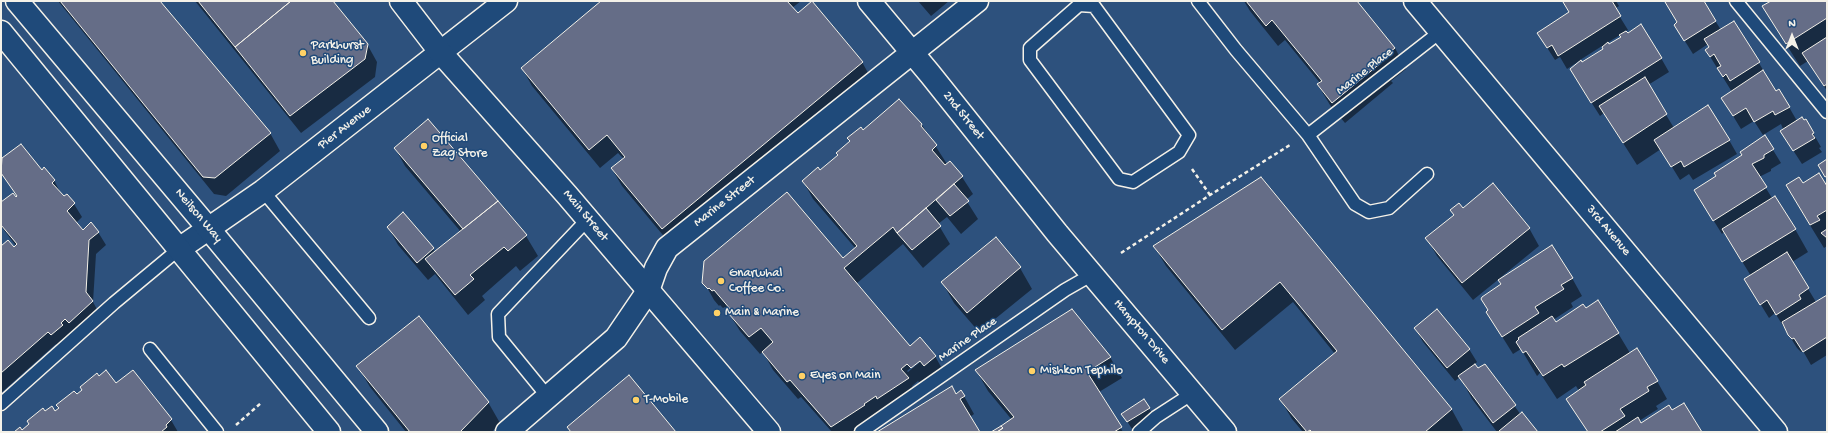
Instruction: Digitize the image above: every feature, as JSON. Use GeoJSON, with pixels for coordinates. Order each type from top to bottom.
{"type":"FeatureCollection","features":[{"type":"Feature","properties":{"kind":"street","name":"Neilson Way"},"geometry":{"type":"LineString","coordinates":[[17,1],[377,432]]}},
{"type":"Feature","properties":{"kind":"street","name":"Main Street"},"geometry":{"type":"LineString","coordinates":[[401,1],[440,53],[588,219],[768,432]]}},
{"type":"Feature","properties":{"kind":"street","name":"Pier Avenue"},"geometry":{"type":"LineString","coordinates":[[179,249],[263,191],[506,1]]}},
{"type":"Feature","properties":{"kind":"street","name":"2nd Street"},"geometry":{"type":"LineString","coordinates":[[868,1],[913,53],[1057,232]]}},
{"type":"Feature","properties":{"kind":"street","name":"Marine Street"},"geometry":{"type":"LineString","coordinates":[[507,432],[616,338],[648,291],[656,268],[667,248],[977,1]]}},
{"type":"Feature","properties":{"kind":"street","name":"3rd Avenue"},"geometry":{"type":"LineString","coordinates":[[1415,1],[1776,432]]}},
{"type":"Feature","properties":{"kind":"street"},"geometry":{"type":"LineString","coordinates":[[1,32],[329,432]]}},
{"type":"Feature","properties":{"kind":"street","name":"Hampton Drive"},"geometry":{"type":"LineString","coordinates":[[1057,232],[1225,432]]}},
{"type":"Feature","properties":{"kind":"lane"},"geometry":{"type":"LineString","coordinates":[[1198,1],[1236,50],[1308,135],[1355,204],[1369,212],[1389,208],[1427,174]]}},
{"type":"Feature","properties":{"kind":"lane"},"geometry":{"type":"LineString","coordinates":[[1736,1],[1827,112]]}},
{"type":"Feature","properties":{"kind":"lane"},"geometry":{"type":"LineString","coordinates":[[1077,3],[1094,6],[1189,135],[1179,152],[1133,182],[1119,179],[1030,60],[1030,48],[1077,3]]}},
{"type":"Feature","properties":{"kind":"lane","name":"Marine Place"},"geometry":{"type":"LineString","coordinates":[[1308,135],[1440,32]]}},
{"type":"Feature","properties":{"kind":"lane"},"geometry":{"type":"LineString","coordinates":[[263,191],[369,318]]}},
{"type":"Feature","properties":{"kind":"lane"},"geometry":{"type":"LineString","coordinates":[[548,397],[499,337],[498,314],[588,219]]}},
{"type":"Feature","properties":{"kind":"lane"},"geometry":{"type":"LineString","coordinates":[[1,404],[114,303],[179,249]]}},
{"type":"Feature","properties":{"kind":"lane","name":"Marine Place"},"geometry":{"type":"LineString","coordinates":[[862,432],[1065,290],[1093,274]]}},
{"type":"Feature","properties":{"kind":"lane"},"geometry":{"type":"LineString","coordinates":[[150,348],[217,432]]}},
{"type":"Feature","properties":{"kind":"lane"},"geometry":{"type":"LineString","coordinates":[[1139,432],[1156,418],[1192,393]]}},
{"type":"Feature","properties":{"kind":"path"},"geometry":{"type":"LineString","coordinates":[[1121,253],[1279,151]]}},
{"type":"Feature","properties":{"kind":"path"},"geometry":{"type":"LineString","coordinates":[[1179,152],[1210,195]]}},
{"type":"Feature","properties":{"kind":"path"},"geometry":{"type":"LineString","coordinates":[[233,427],[261,403]]}},
{"type":"Feature","properties":{"kind":"building"},"geometry":{"type":"Polygon","coordinates":[[[60,1],[160,1],[271,133],[215,178],[203,177],[60,1]]]}},
{"type":"Feature","properties":{"kind":"building"},"geometry":{"type":"Polygon","coordinates":[[[198,1],[291,1],[235,47],[198,1]]]}},
{"type":"Feature","properties":{"kind":"building","name":"Parkhurst Building"},"geometry":{"type":"Polygon","coordinates":[[[291,1],[333,1],[368,44],[365,59],[290,116],[235,47],[291,1]]]}},
{"type":"Feature","properties":{"kind":"building"},"geometry":{"type":"Polygon","coordinates":[[[601,1],[787,1],[798,13],[812,1],[863,62],[662,229],[611,168],[625,157],[607,135],[589,150],[521,68],[601,1]]]}},
{"type":"Feature","properties":{"kind":"building"},"geometry":{"type":"Polygon","coordinates":[[[1246,1],[1357,1],[1395,48],[1380,60],[1382,62],[1332,103],[1317,84],[1322,81],[1272,20],[1266,26],[1246,1]]]}},
{"type":"Feature","properties":{"kind":"building"},"geometry":{"type":"Polygon","coordinates":[[[1612,1],[1621,16],[1558,56],[1552,45],[1547,48],[1537,33],[1569,12],[1563,2],[1612,1]]]}},
{"type":"Feature","properties":{"kind":"building"},"geometry":{"type":"Polygon","coordinates":[[[1704,1],[1716,21],[1684,41],[1674,25],[1677,22],[1665,2],[1704,1]]]}},
{"type":"Feature","properties":{"kind":"building"},"geometry":{"type":"Polygon","coordinates":[[[1771,1],[1827,1],[1827,18],[1786,44],[1762,6],[1771,1]]]}},
{"type":"Feature","properties":{"kind":"building"},"geometry":{"type":"Polygon","coordinates":[[[1734,21],[1760,62],[1730,81],[1726,74],[1723,77],[1717,68],[1721,66],[1714,54],[1710,57],[1705,50],[1709,47],[1704,39],[1734,21]]]}},
{"type":"Feature","properties":{"kind":"building"},"geometry":{"type":"Polygon","coordinates":[[[1641,24],[1662,58],[1591,103],[1570,69],[1581,60],[1582,62],[1603,49],[1602,47],[1608,42],[1609,44],[1621,37],[1619,35],[1626,31],[1628,33],[1641,24]]]}},
{"type":"Feature","properties":{"kind":"building"},"geometry":{"type":"Polygon","coordinates":[[[1827,37],[1827,84],[1824,86],[1802,53],[1827,37]]]}},
{"type":"Feature","properties":{"kind":"building"},"geometry":{"type":"Polygon","coordinates":[[[1763,70],[1776,91],[1779,89],[1790,107],[1775,115],[1773,111],[1754,122],[1746,108],[1733,116],[1721,98],[1763,70]]]}},
{"type":"Feature","properties":{"kind":"building"},"geometry":{"type":"Polygon","coordinates":[[[1645,77],[1667,114],[1623,143],[1599,106],[1645,77]]]}},
{"type":"Feature","properties":{"kind":"building"},"geometry":{"type":"Polygon","coordinates":[[[899,99],[922,124],[921,126],[937,145],[932,150],[945,165],[950,161],[963,176],[897,233],[893,227],[844,268],[910,346],[920,337],[936,356],[924,366],[920,361],[911,368],[907,364],[901,369],[909,378],[877,399],[876,396],[831,427],[790,380],[787,382],[762,352],[773,342],[761,328],[749,337],[728,313],[731,310],[714,290],[712,291],[709,288],[708,289],[702,283],[704,261],[787,192],[843,258],[857,246],[802,181],[818,167],[820,170],[838,155],[836,153],[850,141],[847,138],[861,127],[863,130],[899,99]]]}},
{"type":"Feature","properties":{"kind":"building"},"geometry":{"type":"Polygon","coordinates":[[[1708,105],[1730,140],[1684,167],[1681,161],[1671,167],[1654,140],[1708,105]]]}},
{"type":"Feature","properties":{"kind":"building"},"geometry":{"type":"Polygon","coordinates":[[[1802,117],[1804,120],[1806,119],[1814,133],[1812,134],[1815,138],[1793,151],[1780,131],[1802,117]]]}},
{"type":"Feature","properties":{"kind":"building"},"geometry":{"type":"Polygon","coordinates":[[[428,119],[498,201],[463,229],[394,148],[428,119]]]}},
{"type":"Feature","properties":{"kind":"building"},"geometry":{"type":"Polygon","coordinates":[[[1765,135],[1774,149],[1764,155],[1764,158],[1752,164],[1767,187],[1713,221],[1694,190],[1716,176],[1714,173],[1742,155],[1740,152],[1765,135]]]}},
{"type":"Feature","properties":{"kind":"building"},"geometry":{"type":"Polygon","coordinates":[[[21,144],[42,170],[44,167],[55,180],[52,183],[64,196],[67,194],[75,203],[67,211],[83,230],[91,222],[99,232],[89,240],[86,292],[93,301],[69,323],[65,319],[61,323],[63,325],[51,335],[48,332],[1,373],[1,246],[8,240],[14,247],[17,244],[1,225],[1,202],[13,193],[16,197],[17,196],[1,173],[2,158],[21,144]]]}},
{"type":"Feature","properties":{"kind":"building"},"geometry":{"type":"Polygon","coordinates":[[[1827,159],[1827,176],[1825,177],[1818,165],[1827,159]]]}},
{"type":"Feature","properties":{"kind":"building"},"geometry":{"type":"Polygon","coordinates":[[[1819,173],[1827,186],[1827,210],[1817,216],[1820,220],[1810,225],[1786,185],[1799,177],[1803,183],[1819,173]]]}},
{"type":"Feature","properties":{"kind":"building"},"geometry":{"type":"Polygon","coordinates":[[[1261,177],[1452,409],[1425,432],[1312,432],[1310,430],[1307,432],[1279,399],[1337,351],[1280,282],[1222,330],[1153,246],[1261,177]]]}},
{"type":"Feature","properties":{"kind":"building"},"geometry":{"type":"Polygon","coordinates":[[[1493,183],[1530,228],[1462,283],[1425,238],[1454,215],[1450,210],[1459,203],[1463,208],[1493,183]]]}},
{"type":"Feature","properties":{"kind":"building"},"geometry":{"type":"Polygon","coordinates":[[[954,184],[969,201],[950,216],[936,200],[954,184]]]}},
{"type":"Feature","properties":{"kind":"building"},"geometry":{"type":"Polygon","coordinates":[[[1775,196],[1796,229],[1742,262],[1722,229],[1775,196]]]}},
{"type":"Feature","properties":{"kind":"building"},"geometry":{"type":"Polygon","coordinates":[[[498,201],[527,235],[508,251],[504,247],[470,275],[474,279],[455,295],[425,259],[498,201]]]}},
{"type":"Feature","properties":{"kind":"building"},"geometry":{"type":"Polygon","coordinates":[[[926,208],[941,226],[912,250],[897,233],[926,208]]]}},
{"type":"Feature","properties":{"kind":"building"},"geometry":{"type":"Polygon","coordinates":[[[403,212],[434,248],[417,263],[387,227],[403,212]]]}},
{"type":"Feature","properties":{"kind":"building"},"geometry":{"type":"Polygon","coordinates":[[[1827,229],[1827,238],[1821,233],[1827,229]]]}},
{"type":"Feature","properties":{"kind":"building"},"geometry":{"type":"Polygon","coordinates":[[[996,237],[1021,267],[967,313],[941,282],[996,237]]]}},
{"type":"Feature","properties":{"kind":"building"},"geometry":{"type":"Polygon","coordinates":[[[1552,245],[1573,278],[1561,285],[1564,289],[1535,307],[1539,313],[1502,337],[1486,312],[1488,310],[1481,299],[1482,297],[1501,284],[1498,280],[1552,245]]]}},
{"type":"Feature","properties":{"kind":"building"},"geometry":{"type":"Polygon","coordinates":[[[1787,252],[1809,288],[1799,295],[1801,299],[1776,315],[1767,300],[1760,305],[1744,279],[1787,252]]]}},
{"type":"Feature","properties":{"kind":"building"},"geometry":{"type":"Polygon","coordinates":[[[1827,295],[1827,337],[1803,352],[1794,338],[1792,339],[1788,335],[1782,322],[1827,295]]]}},
{"type":"Feature","properties":{"kind":"building"},"geometry":{"type":"Polygon","coordinates":[[[1598,300],[1619,333],[1564,367],[1562,364],[1543,376],[1526,351],[1523,353],[1516,342],[1519,339],[1518,338],[1552,316],[1556,322],[1583,304],[1586,308],[1598,300]]]}},
{"type":"Feature","properties":{"kind":"building","name":"Mishkon Tephilo"},"geometry":{"type":"Polygon","coordinates":[[[1072,309],[1111,357],[1087,372],[1122,427],[1114,432],[997,432],[1003,428],[1001,426],[1014,417],[975,370],[1072,309]]]}},
{"type":"Feature","properties":{"kind":"building"},"geometry":{"type":"Polygon","coordinates":[[[1437,309],[1470,349],[1447,368],[1414,328],[1437,309]]]}},
{"type":"Feature","properties":{"kind":"building"},"geometry":{"type":"Polygon","coordinates":[[[419,316],[489,402],[460,432],[410,432],[356,366],[419,316]]]}},
{"type":"Feature","properties":{"kind":"building"},"geometry":{"type":"Polygon","coordinates":[[[1637,348],[1658,381],[1647,387],[1649,391],[1620,409],[1625,416],[1600,432],[1588,432],[1566,399],[1586,385],[1584,382],[1637,348]]]}},
{"type":"Feature","properties":{"kind":"building"},"geometry":{"type":"Polygon","coordinates":[[[1475,364],[1478,368],[1485,364],[1516,405],[1493,423],[1458,376],[1475,364]]]}},
{"type":"Feature","properties":{"kind":"building"},"geometry":{"type":"Polygon","coordinates":[[[106,370],[116,383],[133,370],[172,419],[166,425],[167,427],[161,432],[14,432],[20,427],[22,430],[29,424],[27,421],[43,408],[45,411],[52,406],[55,411],[59,408],[56,405],[74,391],[77,394],[82,390],[80,387],[97,373],[99,376],[106,370]]]}},
{"type":"Feature","properties":{"kind":"building"},"geometry":{"type":"Polygon","coordinates":[[[629,375],[676,432],[571,432],[567,427],[629,375]]]}},
{"type":"Feature","properties":{"kind":"building"},"geometry":{"type":"Polygon","coordinates":[[[952,386],[956,394],[961,390],[965,396],[960,399],[980,432],[877,432],[952,386]]]}},
{"type":"Feature","properties":{"kind":"building"},"geometry":{"type":"Polygon","coordinates":[[[1144,399],[1150,408],[1127,422],[1121,414],[1144,399]]]}},
{"type":"Feature","properties":{"kind":"building"},"geometry":{"type":"Polygon","coordinates":[[[1684,403],[1702,432],[1615,432],[1638,417],[1641,423],[1669,405],[1672,410],[1684,403]]]}},
{"type":"Feature","properties":{"kind":"building"},"geometry":{"type":"Polygon","coordinates":[[[1522,412],[1538,432],[1499,432],[1499,431],[1522,412]]]}},
{"type":"Feature","properties":{"kind":"building"},"geometry":{"type":"Polygon","coordinates":[[[1001,426],[1003,428],[997,432],[991,432],[1001,426]]]}},
{"type":"Feature","properties":{"kind":"place","name":"Parkhurst Building"},"geometry":{"type":"Point","coordinates":[303,53]}},
{"type":"Feature","properties":{"kind":"place","name":"Official Zag Store"},"geometry":{"type":"Point","coordinates":[424,146]}},
{"type":"Feature","properties":{"kind":"place","name":"Gnarwhal Coffee Co."},"geometry":{"type":"Point","coordinates":[721,281]}},
{"type":"Feature","properties":{"kind":"place","name":"Main & Marine"},"geometry":{"type":"Point","coordinates":[717,313]}},
{"type":"Feature","properties":{"kind":"place","name":"Mishkon Tephilo"},"geometry":{"type":"Point","coordinates":[1032,371]}},
{"type":"Feature","properties":{"kind":"place","name":"Eyes on Main"},"geometry":{"type":"Point","coordinates":[802,376]}},
{"type":"Feature","properties":{"kind":"place","name":"T-Mobile"},"geometry":{"type":"Point","coordinates":[636,400]}}]}
